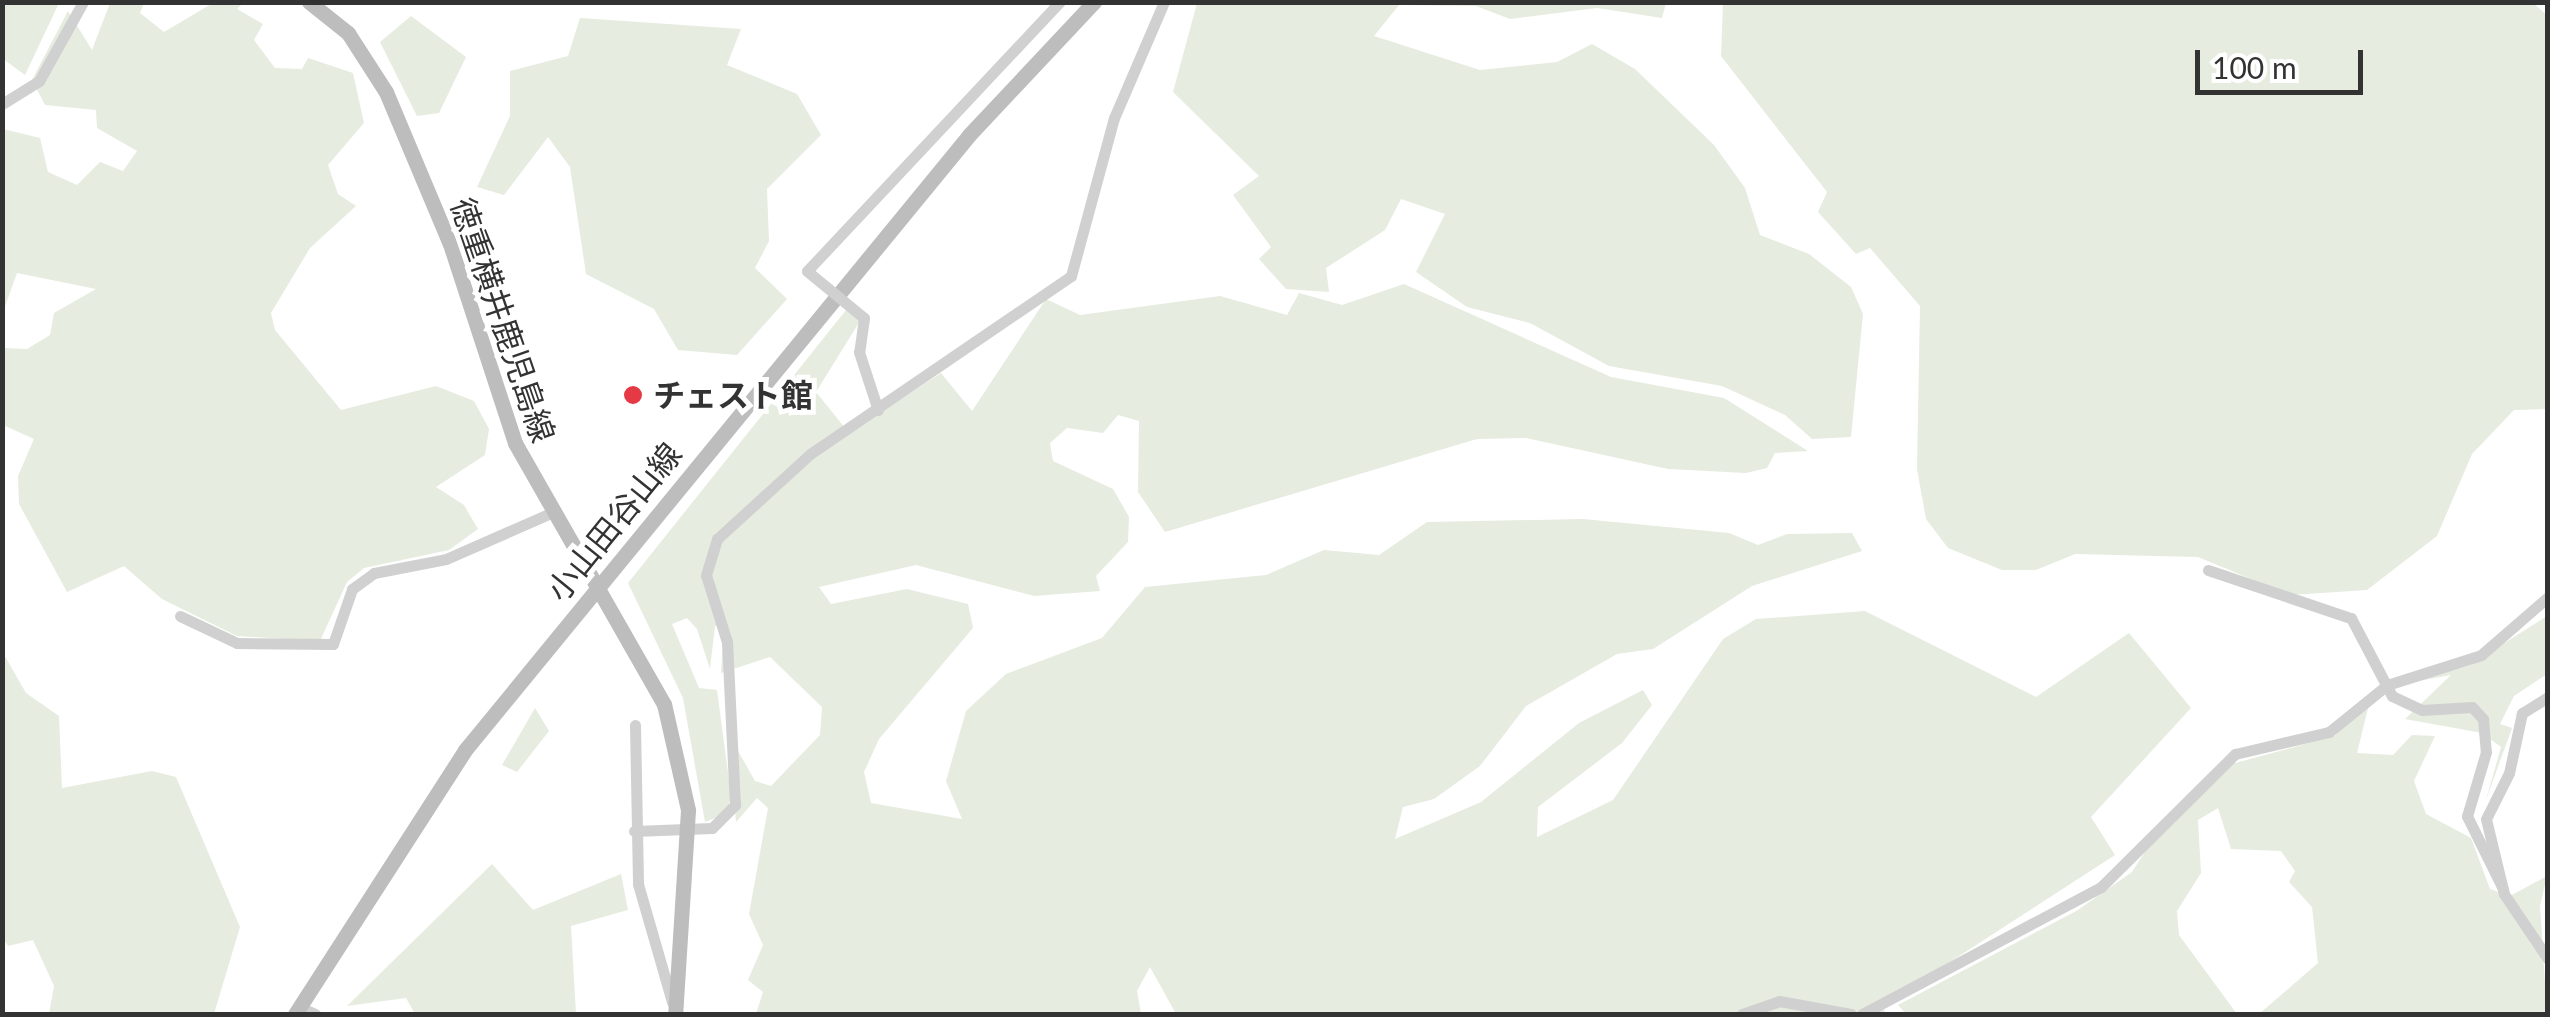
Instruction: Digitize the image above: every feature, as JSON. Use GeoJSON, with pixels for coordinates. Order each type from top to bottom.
{"type":"FeatureCollection","features":[{"type":"Feature","properties":{"kind":"main road","name":"徳重横井鹿児島線"},"geometry":{"type":"LineString","coordinates":[[309,2],[348,32],[386,92],[450,244],[514,444],[664,704],[688,830],[675,1013]]}},
{"type":"Feature","properties":{"kind":"main road","name":"小山田谷山線"},"geometry":{"type":"LineString","coordinates":[[303,1012],[424,806],[598,585],[969,135],[1094,2]]}},
{"type":"Feature","properties":{"kind":"street"},"geometry":{"type":"LineString","coordinates":[[2,104],[39,80],[82,2]]}},
{"type":"Feature","properties":{"kind":"street"},"geometry":{"type":"LineString","coordinates":[[878,410],[859,352],[864,318],[807,270],[1060,2]]}},
{"type":"Feature","properties":{"kind":"street"},"geometry":{"type":"LineString","coordinates":[[634,830],[688,830],[726,824],[736,805],[727,642],[706,575],[713,546],[810,454],[1071,276],[1114,118],[1164,2]]}},
{"type":"Feature","properties":{"kind":"street"},"geometry":{"type":"LineString","coordinates":[[180,616],[237,643],[333,644],[352,589],[374,573],[446,559],[553,512]]}},
{"type":"Feature","properties":{"kind":"street"},"geometry":{"type":"LineString","coordinates":[[2208,570],[2351,618],[2387,685],[2422,710],[2472,707],[2483,719],[2483,775],[2468,816],[2503,890],[2548,959]]}},
{"type":"Feature","properties":{"kind":"street"},"geometry":{"type":"LineString","coordinates":[[1862,1014],[2101,887],[2235,754],[2329,732],[2387,685],[2481,655],[2548,597]]}},
{"type":"Feature","properties":{"kind":"street"},"geometry":{"type":"LineString","coordinates":[[2503,890],[2486,819],[2509,772],[2522,713],[2548,696]]}},
{"type":"Feature","properties":{"kind":"street"},"geometry":{"type":"LineString","coordinates":[[635,725],[638,884],[675,1013]]}},
{"type":"Feature","properties":{"kind":"street"},"geometry":{"type":"LineString","coordinates":[[1742,1014],[1779,1001],[1851,1014]]}},
{"type":"Feature","properties":{"kind":"shaded area"},"geometry":{"type":"Polygon","coordinates":[[[3,2],[59,3],[25,75],[3,59],[3,2]]]}},
{"type":"Feature","properties":{"kind":"shaded area"},"geometry":{"type":"Polygon","coordinates":[[[110,3],[144,3],[140,13],[164,32],[213,3],[243,3],[237,9],[263,24],[254,40],[275,68],[302,69],[308,58],[353,73],[364,123],[328,165],[338,194],[356,206],[310,248],[271,313],[275,330],[341,410],[436,386],[474,401],[489,429],[485,455],[436,487],[464,505],[478,529],[449,550],[364,568],[347,582],[320,641],[237,636],[162,599],[124,566],[67,592],[19,504],[18,476],[34,439],[3,425],[3,348],[27,349],[50,335],[54,313],[96,289],[17,273],[3,312],[3,129],[40,138],[48,172],[77,185],[100,162],[123,171],[137,151],[97,128],[96,110],[45,105],[32,80],[68,11],[92,50],[110,3]]]}},
{"type":"Feature","properties":{"kind":"shaded area"},"geometry":{"type":"Polygon","coordinates":[[[1197,3],[1666,3],[1662,18],[1597,8],[1510,19],[1476,6],[1399,5],[1374,36],[1480,70],[1557,62],[1592,44],[1635,69],[1714,145],[1745,188],[1760,235],[1809,254],[1851,287],[1863,314],[1851,437],[1812,439],[1785,415],[1722,386],[1609,366],[1530,323],[1467,307],[1416,272],[1445,214],[1401,199],[1385,230],[1326,268],[1329,292],[1286,289],[1259,259],[1271,247],[1233,195],[1259,176],[1173,92],[1197,3]]]}},
{"type":"Feature","properties":{"kind":"shaded area"},"geometry":{"type":"Polygon","coordinates":[[[1723,3],[2533,3],[2548,16],[2547,409],[2514,410],[2472,454],[2437,536],[2367,590],[2290,595],[2198,557],[2075,554],[2036,570],[2002,570],[1948,548],[1926,519],[1917,469],[1920,306],[1870,248],[1856,254],[1818,212],[1827,192],[1721,56],[1723,3]]]}},
{"type":"Feature","properties":{"kind":"shaded area"},"geometry":{"type":"Polygon","coordinates":[[[411,16],[466,57],[439,113],[417,116],[380,42],[411,16]]]}},
{"type":"Feature","properties":{"kind":"shaded area"},"geometry":{"type":"Polygon","coordinates":[[[580,18],[741,29],[727,65],[797,94],[821,135],[767,189],[769,241],[755,268],[787,299],[737,355],[678,350],[654,309],[586,274],[570,167],[548,137],[504,195],[477,187],[510,116],[510,71],[568,56],[580,18]]]}},
{"type":"Feature","properties":{"kind":"shaded area"},"geometry":{"type":"Polygon","coordinates":[[[1404,284],[1611,377],[1724,398],[1808,451],[1775,453],[1767,468],[1746,473],[1668,469],[1526,438],[1477,439],[1165,532],[1138,492],[1139,421],[1118,415],[1103,433],[1067,428],[1050,443],[1053,461],[1113,489],[1129,517],[1128,542],[1096,576],[1100,591],[1034,596],[916,565],[819,587],[831,604],[907,589],[968,604],[973,628],[879,739],[864,772],[871,803],[962,819],[946,781],[966,711],[1006,674],[1102,638],[1145,587],[1266,575],[1324,550],[1379,555],[1427,522],[1583,519],[1729,533],[1758,545],[1787,534],[1852,533],[1862,551],[1752,586],[1653,649],[1617,654],[1526,706],[1480,766],[1434,799],[1403,807],[1395,839],[1481,802],[1579,723],[1643,690],[1652,705],[1622,743],[1538,807],[1537,837],[1613,800],[1723,639],[1756,619],[1865,611],[2036,697],[2129,633],[2191,708],[2091,817],[2115,855],[1882,1006],[1886,1014],[1176,1014],[1150,967],[1137,991],[1141,1014],[756,1014],[763,992],[748,980],[763,945],[749,914],[768,808],[757,798],[736,822],[729,735],[755,781],[771,786],[820,735],[822,707],[770,657],[721,673],[724,627],[715,626],[710,669],[697,629],[687,618],[672,624],[699,688],[717,690],[731,795],[727,813],[705,822],[683,698],[628,583],[846,310],[860,321],[816,392],[849,433],[941,373],[972,411],[1046,299],[1080,315],[1220,296],[1287,315],[1299,293],[1342,305],[1404,284]]]}},
{"type":"Feature","properties":{"kind":"shaded area"},"geometry":{"type":"Polygon","coordinates":[[[2547,616],[2547,674],[2514,696],[2500,724],[2512,728],[2486,800],[2501,747],[2482,733],[2405,719],[2451,675],[2397,685],[2468,666],[2547,616]]]}},
{"type":"Feature","properties":{"kind":"shaded area"},"geometry":{"type":"Polygon","coordinates":[[[2,651],[26,693],[59,716],[62,788],[152,771],[176,777],[240,927],[214,1014],[49,1014],[54,986],[33,940],[8,946],[3,938],[2,651]]]}},
{"type":"Feature","properties":{"kind":"shaded area"},"geometry":{"type":"Polygon","coordinates":[[[2372,692],[2357,753],[2393,755],[2412,735],[2435,736],[2414,781],[2426,814],[2471,838],[2490,889],[2510,896],[2547,876],[2540,906],[2547,1014],[2259,1014],[2318,963],[2312,907],[2289,882],[2295,871],[2281,851],[2231,849],[2218,808],[2198,820],[2201,873],[2177,911],[2179,935],[2237,1014],[1906,1014],[1898,1005],[2078,910],[2132,872],[2161,827],[2228,765],[2335,736],[2372,692]]]}},
{"type":"Feature","properties":{"kind":"shaded area"},"geometry":{"type":"Polygon","coordinates":[[[535,708],[549,731],[517,772],[502,765],[535,708]]]}},
{"type":"Feature","properties":{"kind":"shaded area"},"geometry":{"type":"Polygon","coordinates":[[[492,864],[533,910],[621,874],[628,910],[571,926],[576,1014],[415,1014],[406,998],[347,1006],[492,864]]]}},
{"type":"Feature","properties":{"kind":"place","name":"チェスト館"},"geometry":{"type":"Point","coordinates":[633,395]}}]}
